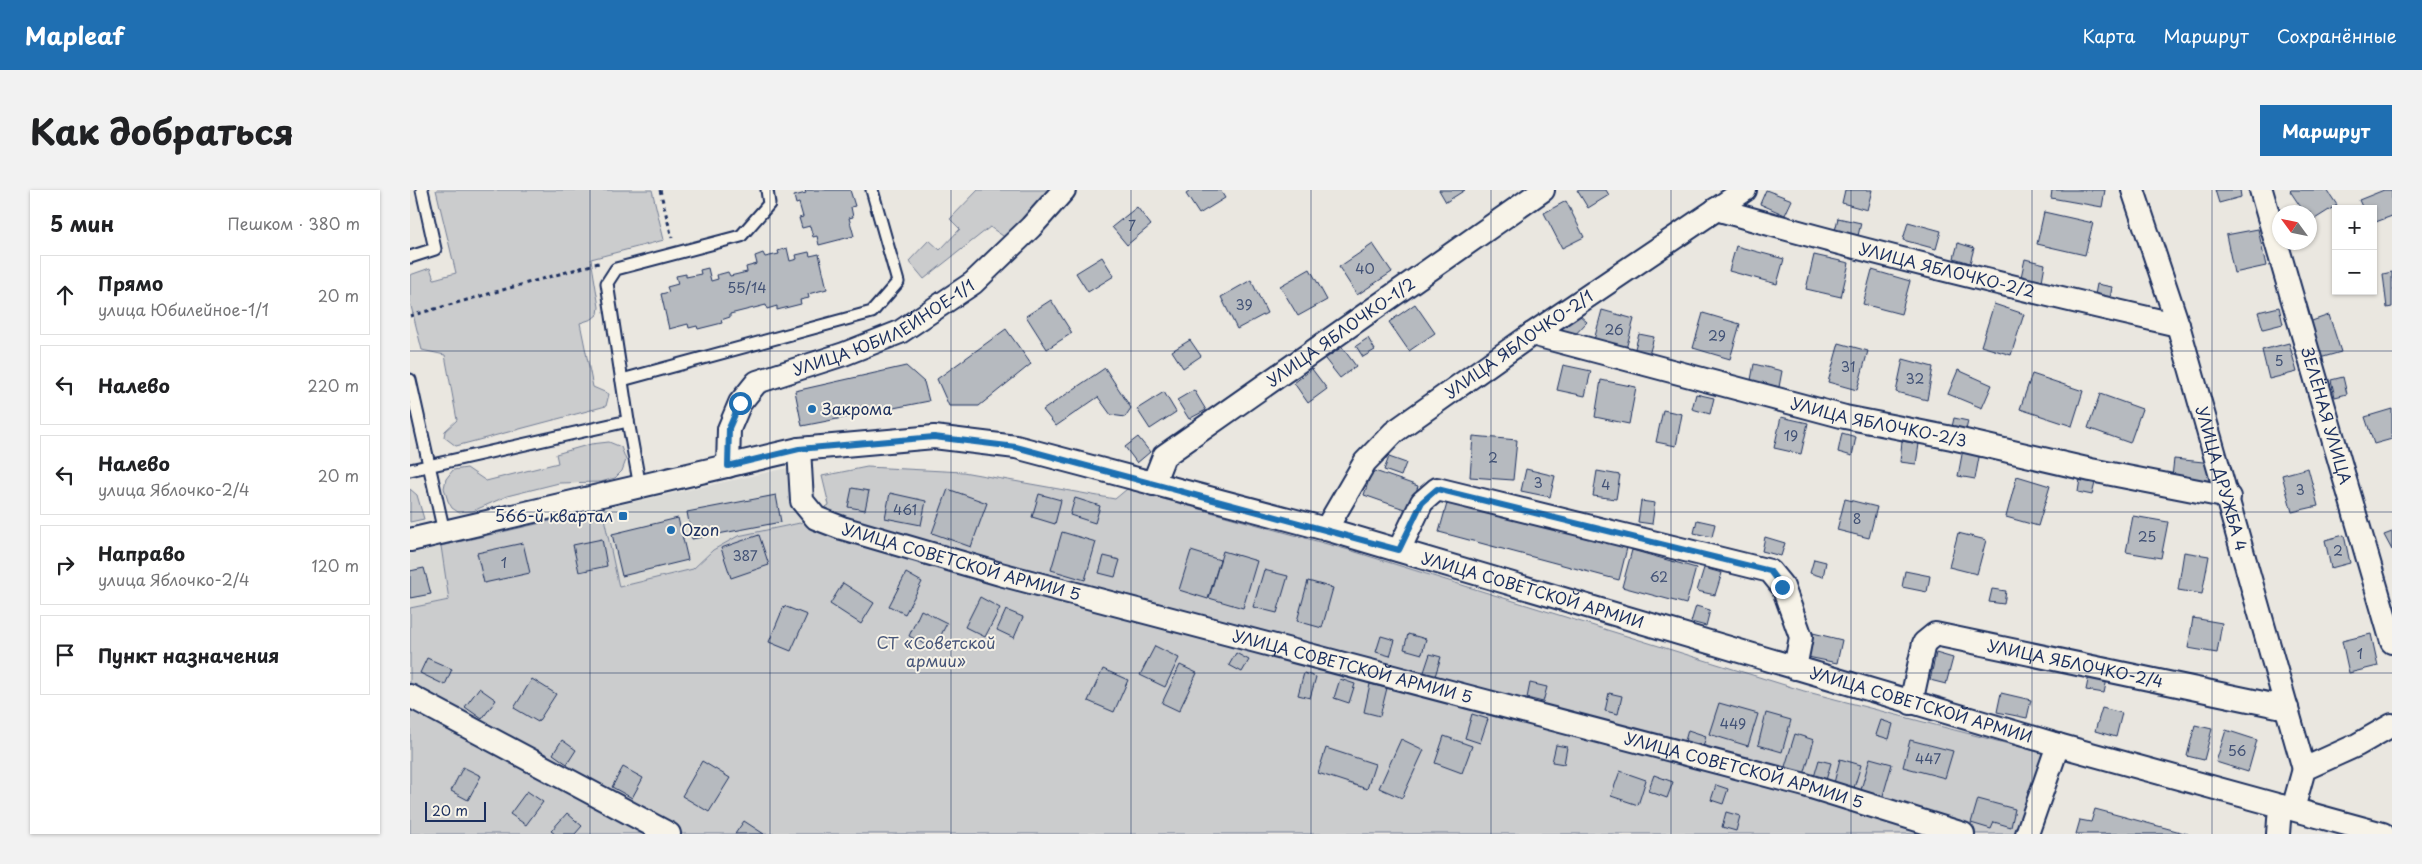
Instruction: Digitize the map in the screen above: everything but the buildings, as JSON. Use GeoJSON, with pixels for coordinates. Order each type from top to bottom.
{"type":"FeatureCollection","features":[{"type":"Feature","properties":{"kind":"street","name":"УЛИЦА ЮБИЛЕЙНОЕ-1/1"},"geometry":{"type":"LineString","coordinates":[[728,466],[729,428],[740,403],[757,382],[844,354],[900,332],[973,283],[1031,227],[1064,190]]}},
{"type":"Feature","properties":{"kind":"street","name":"УЛИЦА ЯБЛОЧКО-1/2"},"geometry":{"type":"LineString","coordinates":[[1153,484],[1164,456],[1543,190]]}},
{"type":"Feature","properties":{"kind":"street","name":"УЛИЦА ЯБЛОЧКО-2/1"},"geometry":{"type":"LineString","coordinates":[[1326,529],[1365,462],[1394,432],[1532,334],[1745,190]]}},
{"type":"Feature","properties":{"kind":"street","name":"УЛИЦА ДРУЖБА 4"},"geometry":{"type":"LineString","coordinates":[[2133,190],[2178,325],[2304,769]]}},
{"type":"Feature","properties":{"kind":"street","name":"ЗЕЛЁНАЯ УЛИЦА"},"geometry":{"type":"LineString","coordinates":[[2261,190],[2392,642]]}},
{"type":"Feature","properties":{"kind":"street","name":"УЛИЦА ЯБЛОЧКО-2/2"},"geometry":{"type":"LineString","coordinates":[[1716,209],[1992,283],[2178,325]]}},
{"type":"Feature","properties":{"kind":"street","name":"УЛИЦА ЯБЛОЧКО-2/3"},"geometry":{"type":"LineString","coordinates":[[1532,334],[1845,417],[1952,438],[2091,470],[2228,497]]}},
{"type":"Feature","properties":{"kind":"street","name":"УЛИЦА СОВЕТСКОЙ АРМИИ"},"geometry":{"type":"LineString","coordinates":[[410,540],[799,449],[934,437],[1016,447],[1326,529],[1911,703],[2383,834]]}},
{"type":"Feature","properties":{"kind":"street","name":"УЛИЦА СОВЕТСКОЙ АРМИИ 5"},"geometry":{"type":"LineString","coordinates":[[799,449],[802,501],[816,518],[842,528],[1000,574],[1795,783],[1963,834]]}},
{"type":"Feature","properties":{"kind":"street"},"geometry":{"type":"LineString","coordinates":[[1399,550],[1422,502],[1437,489],[1770,571],[1782,587],[1801,637],[1795,668]]}},
{"type":"Feature","properties":{"kind":"street","name":"УЛИЦА ЯБЛОЧКО-2/4"},"geometry":{"type":"LineString","coordinates":[[1911,703],[1924,643],[1935,634],[2287,708]]}},
{"type":"Feature","properties":{"kind":"street"},"geometry":{"type":"LineString","coordinates":[[410,696],[669,834]]}},
{"type":"Feature","properties":{"kind":"street"},"geometry":{"type":"LineString","coordinates":[[2278,834],[2304,769],[2357,745],[2392,725]]}},
{"type":"Feature","properties":{"kind":"street"},"geometry":{"type":"LineString","coordinates":[[2027,834],[2058,745]]}},
{"type":"Feature","properties":{"kind":"lane"},"geometry":{"type":"LineString","coordinates":[[410,257],[435,249],[422,190]]}},
{"type":"Feature","properties":{"kind":"lane"},"geometry":{"type":"LineString","coordinates":[[640,487],[607,284],[616,269],[741,236],[769,204],[767,190]]}},
{"type":"Feature","properties":{"kind":"lane"},"geometry":{"type":"LineString","coordinates":[[622,380],[872,312],[898,282],[872,190]]}},
{"type":"Feature","properties":{"kind":"lane"},"geometry":{"type":"LineString","coordinates":[[410,380],[444,532]]}},
{"type":"Feature","properties":{"kind":"lane"},"geometry":{"type":"LineString","coordinates":[[410,470],[628,422]]}},
{"type":"Feature","properties":{"kind":"path"},"geometry":{"type":"LineString","coordinates":[[660,190],[676,253]]}},
{"type":"Feature","properties":{"kind":"path"},"geometry":{"type":"LineString","coordinates":[[410,316],[608,261],[616,269]]}},
{"type":"Feature","properties":{"kind":"shaded area"},"geometry":{"type":"Polygon","coordinates":[[[792,467],[800,523],[738,536],[713,550],[693,569],[619,587],[602,509],[792,467]]]}},
{"type":"Feature","properties":{"kind":"shaded area"},"geometry":{"type":"Polygon","coordinates":[[[441,546],[449,600],[410,608],[410,554],[441,546]]]}},
{"type":"Feature","properties":{"kind":"green space"},"geometry":{"type":"Polygon","coordinates":[[[436,190],[652,190],[664,240],[591,259],[599,307],[598,314],[592,319],[580,323],[593,387],[609,394],[606,406],[456,446],[444,437],[445,431],[457,420],[445,355],[422,350],[410,302],[410,275],[430,268],[434,279],[456,273],[436,190]]]}},
{"type":"Feature","properties":{"kind":"green space"},"geometry":{"type":"Polygon","coordinates":[[[978,190],[1054,190],[1006,238],[990,227],[924,279],[909,261],[929,240],[940,250],[960,229],[950,219],[978,190]]]}},
{"type":"Feature","properties":{"kind":"green space"},"geometry":{"type":"Polygon","coordinates":[[[609,442],[621,447],[626,460],[622,471],[615,478],[601,482],[559,483],[507,496],[473,511],[458,512],[452,508],[448,501],[444,488],[446,479],[453,470],[467,468],[486,481],[558,463],[556,454],[591,444],[609,442]]]}},
{"type":"Feature","properties":{"kind":"green space","name":"СТ «Советской армии»"},"geometry":{"type":"Polygon","coordinates":[[[867,467],[963,472],[1115,499],[1127,489],[1349,550],[1804,691],[2047,754],[2021,834],[410,834],[410,608],[449,600],[441,546],[602,509],[619,587],[693,569],[713,550],[738,536],[800,523],[829,505],[822,476],[867,467]]]}},
{"type":"Feature","properties":{"kind":"green space"},"geometry":{"type":"Polygon","coordinates":[[[410,489],[417,495],[424,519],[410,522],[410,489]]]}},
{"type":"Feature","properties":{"kind":"place","name":"Закрома"},"geometry":{"type":"Point","coordinates":[812,409]}},
{"type":"Feature","properties":{"kind":"place","name":"566-й квартал"},"geometry":{"type":"Point","coordinates":[623,516]}},
{"type":"Feature","properties":{"kind":"place","name":"Ozon"},"geometry":{"type":"Point","coordinates":[671,530]}},
{"type":"Feature","properties":{"kind":"route"},"geometry":{"type":"LineString","coordinates":[[740,403],[729,428],[728,466],[799,449],[934,437],[1016,447],[1399,550],[1422,502],[1437,489],[1770,571],[1782,587]]}}]}
